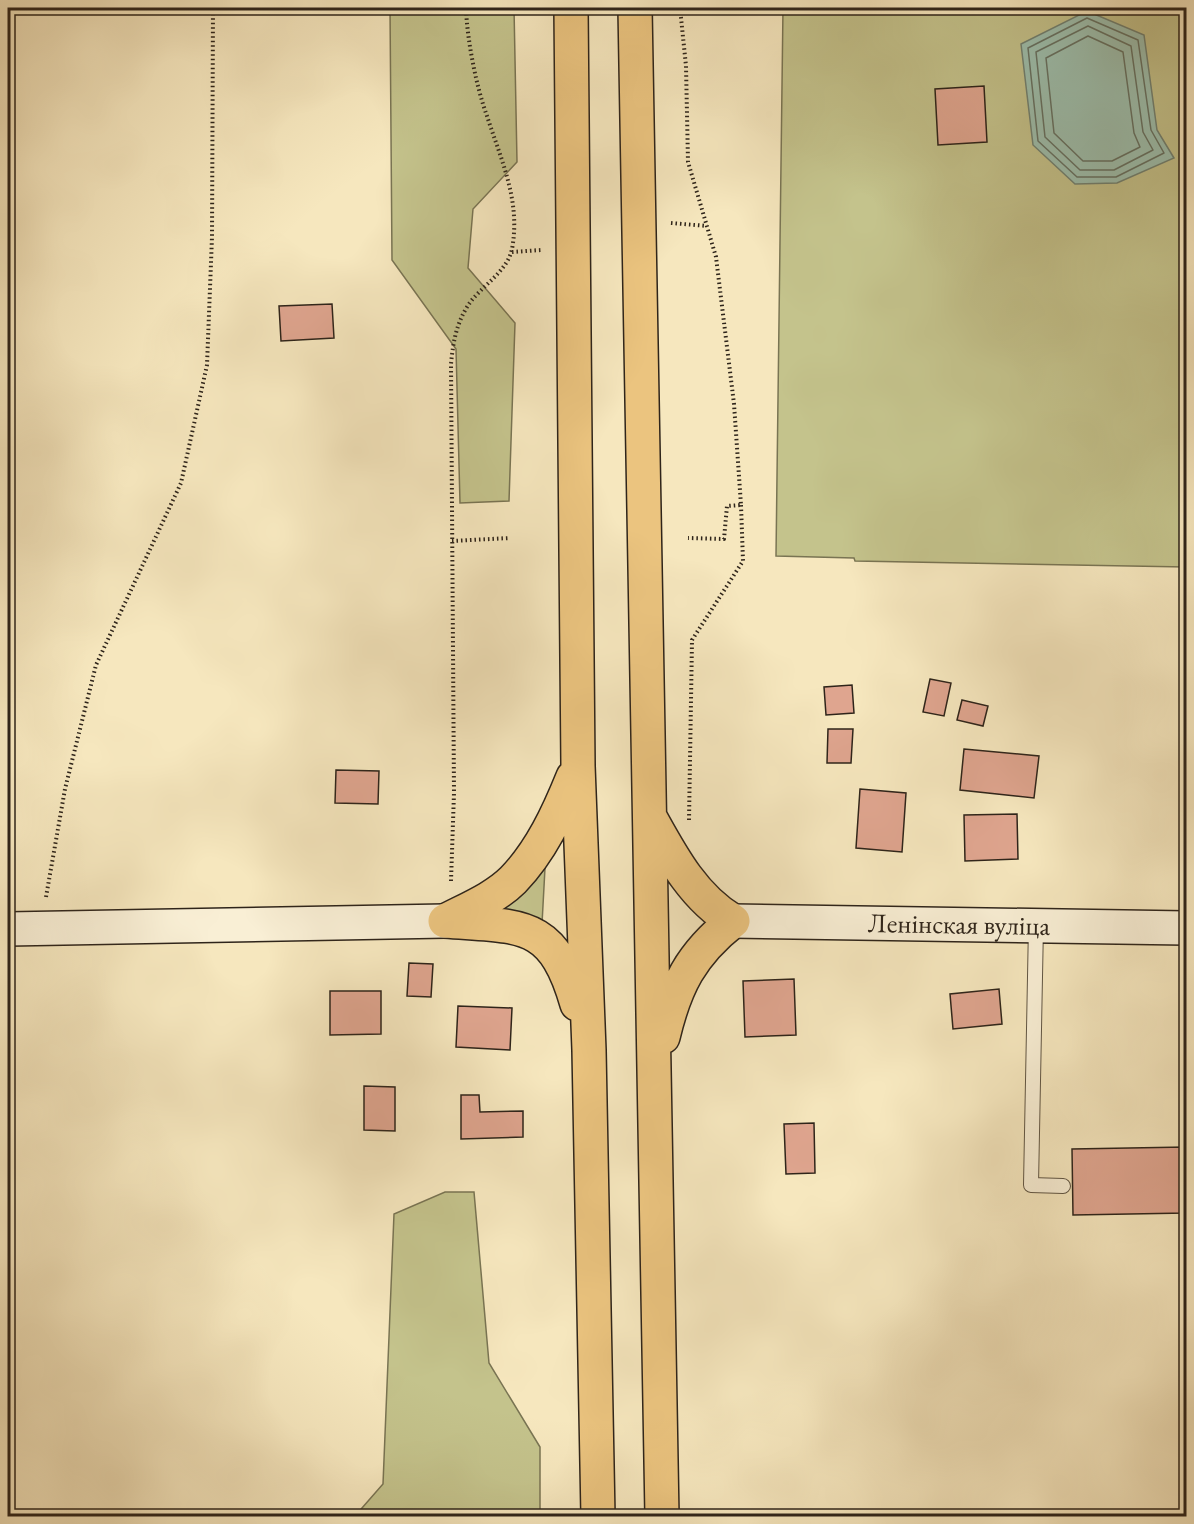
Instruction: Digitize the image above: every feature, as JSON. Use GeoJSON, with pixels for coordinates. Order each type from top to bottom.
{"type":"FeatureCollection","features":[{"type":"Feature","properties":{"kind":"highway"},"geometry":{"type":"LineString","coordinates":[[571,8],[578,766],[589,1050],[598,1516]]}},
{"type":"Feature","properties":{"kind":"highway"},"geometry":{"type":"LineString","coordinates":[[635,8],[662,1516]]}},
{"type":"Feature","properties":{"kind":"highway"},"geometry":{"type":"LineString","coordinates":[[447,905],[481,903],[512,881],[556,820],[578,766]]}},
{"type":"Feature","properties":{"kind":"highway"},"geometry":{"type":"LineString","coordinates":[[648,815],[691,885],[720,913],[733,921],[714,935],[686,971],[674,998],[653,1080]]}},
{"type":"Feature","properties":{"kind":"highway"},"geometry":{"type":"LineString","coordinates":[[447,905],[543,938],[565,966],[589,1050]]}},
{"type":"Feature","properties":{"kind":"street"},"geometry":{"type":"LineString","coordinates":[[8,929],[447,905]]}},
{"type":"Feature","properties":{"kind":"street","name":"Ленінская вуліца"},"geometry":{"type":"LineString","coordinates":[[733,921],[1186,928]]}},
{"type":"Feature","properties":{"kind":"lane"},"geometry":{"type":"LineString","coordinates":[[1036,925],[1031,1185],[1063,1186]]}},
{"type":"Feature","properties":{"kind":"path"},"geometry":{"type":"LineString","coordinates":[[40,929],[65,789],[96,665],[181,483],[207,365],[212,237],[213,8]]}},
{"type":"Feature","properties":{"kind":"path"},"geometry":{"type":"LineString","coordinates":[[447,905],[453,875],[451,363],[454,334],[468,306],[498,273],[512,252],[515,215],[512,190],[486,113],[466,8]]}},
{"type":"Feature","properties":{"kind":"path"},"geometry":{"type":"LineString","coordinates":[[680,8],[687,66],[688,162],[716,258],[734,404],[743,561],[693,640],[689,822]]}},
{"type":"Feature","properties":{"kind":"path"},"geometry":{"type":"LineString","coordinates":[[688,538],[724,538],[727,506],[741,505]]}},
{"type":"Feature","properties":{"kind":"path"},"geometry":{"type":"LineString","coordinates":[[452,541],[510,538]]}},
{"type":"Feature","properties":{"kind":"shaded area"},"geometry":{"type":"Polygon","coordinates":[[[390,8],[514,8],[517,162],[473,209],[468,268],[515,323],[509,501],[460,503],[456,349],[392,260],[390,8]]]}},
{"type":"Feature","properties":{"kind":"shaded area"},"geometry":{"type":"Polygon","coordinates":[[[783,8],[1186,8],[1186,567],[855,561],[854,558],[776,556],[783,8]]]}},
{"type":"Feature","properties":{"kind":"shaded area"},"geometry":{"type":"Polygon","coordinates":[[[545,868],[542,924],[498,907],[545,868]]]}},
{"type":"Feature","properties":{"kind":"shaded area"},"geometry":{"type":"Polygon","coordinates":[[[445,1192],[474,1192],[489,1363],[540,1447],[540,1516],[355,1516],[383,1484],[394,1214],[445,1192]]]}},
{"type":"Feature","properties":{"kind":"water"},"geometry":{"type":"Polygon","coordinates":[[[1087,11],[1144,35],[1157,130],[1174,158],[1117,183],[1075,184],[1033,145],[1021,44],[1087,11]]]}},
{"type":"Feature","properties":{"kind":"building"},"geometry":{"type":"Polygon","coordinates":[[[984,86],[987,142],[938,145],[935,89],[984,86]]]}},
{"type":"Feature","properties":{"kind":"building"},"geometry":{"type":"Polygon","coordinates":[[[332,304],[334,338],[281,341],[279,306],[332,304]]]}},
{"type":"Feature","properties":{"kind":"building"},"geometry":{"type":"Polygon","coordinates":[[[930,679],[951,683],[944,716],[923,712],[930,679]]]}},
{"type":"Feature","properties":{"kind":"building"},"geometry":{"type":"Polygon","coordinates":[[[852,685],[854,713],[826,715],[824,687],[852,685]]]}},
{"type":"Feature","properties":{"kind":"building"},"geometry":{"type":"Polygon","coordinates":[[[962,700],[988,706],[983,726],[957,720],[962,700]]]}},
{"type":"Feature","properties":{"kind":"building"},"geometry":{"type":"Polygon","coordinates":[[[828,729],[853,729],[851,763],[827,763],[828,729]]]}},
{"type":"Feature","properties":{"kind":"building"},"geometry":{"type":"Polygon","coordinates":[[[964,749],[1039,756],[1034,798],[960,790],[964,749]]]}},
{"type":"Feature","properties":{"kind":"building"},"geometry":{"type":"Polygon","coordinates":[[[336,770],[379,771],[378,804],[335,803],[336,770]]]}},
{"type":"Feature","properties":{"kind":"building"},"geometry":{"type":"Polygon","coordinates":[[[860,789],[906,793],[902,852],[856,848],[860,789]]]}},
{"type":"Feature","properties":{"kind":"building"},"geometry":{"type":"Polygon","coordinates":[[[1017,814],[1018,859],[965,861],[964,815],[1017,814]]]}},
{"type":"Feature","properties":{"kind":"building"},"geometry":{"type":"Polygon","coordinates":[[[409,963],[433,964],[431,997],[407,996],[409,963]]]}},
{"type":"Feature","properties":{"kind":"building"},"geometry":{"type":"Polygon","coordinates":[[[794,979],[796,1035],[745,1037],[743,981],[794,979]]]}},
{"type":"Feature","properties":{"kind":"building"},"geometry":{"type":"Polygon","coordinates":[[[999,989],[1002,1024],[953,1029],[950,994],[999,989]]]}},
{"type":"Feature","properties":{"kind":"building"},"geometry":{"type":"Polygon","coordinates":[[[330,991],[381,991],[381,1034],[330,1035],[330,991]]]}},
{"type":"Feature","properties":{"kind":"building"},"geometry":{"type":"Polygon","coordinates":[[[458,1006],[512,1008],[510,1050],[456,1047],[458,1006]]]}},
{"type":"Feature","properties":{"kind":"building"},"geometry":{"type":"Polygon","coordinates":[[[364,1086],[395,1087],[395,1131],[364,1130],[364,1086]]]}},
{"type":"Feature","properties":{"kind":"building"},"geometry":{"type":"Polygon","coordinates":[[[461,1095],[479,1095],[480,1112],[523,1111],[523,1137],[461,1139],[461,1095]]]}},
{"type":"Feature","properties":{"kind":"building"},"geometry":{"type":"Polygon","coordinates":[[[814,1123],[815,1173],[786,1174],[784,1124],[814,1123]]]}},
{"type":"Feature","properties":{"kind":"building"},"geometry":{"type":"Polygon","coordinates":[[[1186,1147],[1186,1213],[1073,1215],[1072,1149],[1186,1147]]]}}]}
